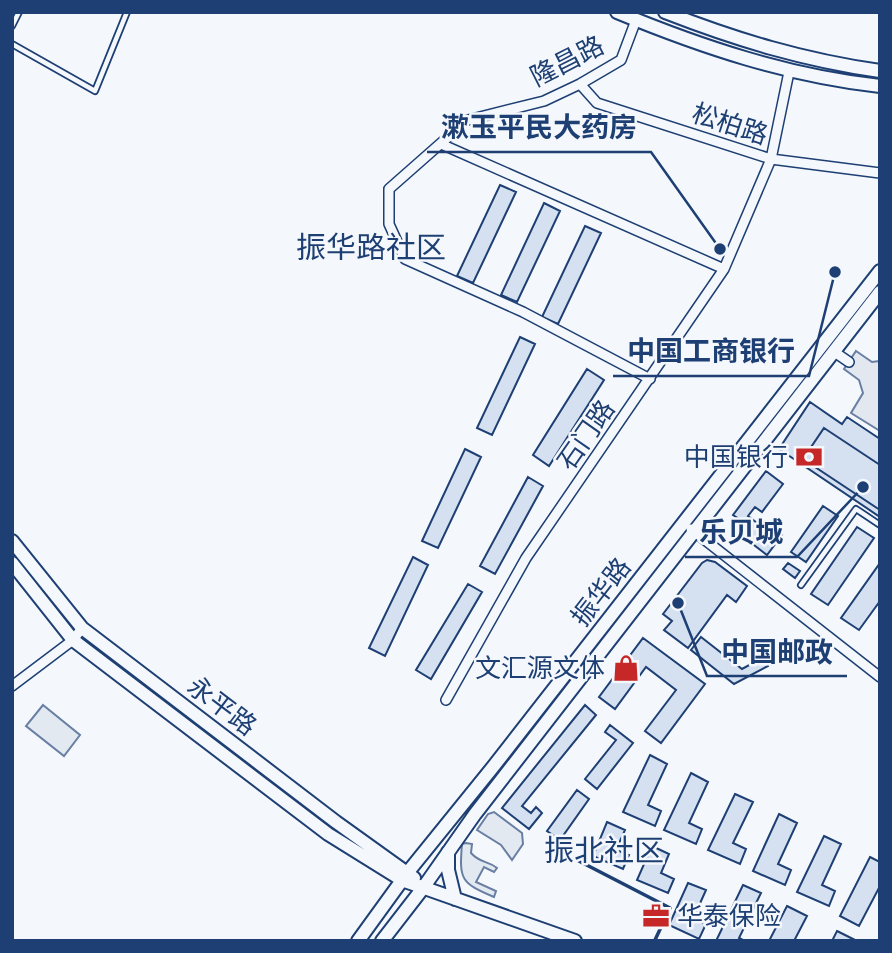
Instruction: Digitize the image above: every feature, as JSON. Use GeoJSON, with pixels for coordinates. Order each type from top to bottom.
{"type":"FeatureCollection","features":[{"type":"Feature","properties":{"kind":"main road"},"geometry":{"type":"LineString","coordinates":[[617,12],[727,54],[789,72],[880,86]]}},
{"type":"Feature","properties":{"kind":"main road"},"geometry":{"type":"LineString","coordinates":[[665,12],[733,38],[792,55],[880,71]]}},
{"type":"Feature","properties":{"kind":"main road","name":"振华路"},"geometry":{"type":"LineString","coordinates":[[382,941],[880,271]]}},
{"type":"Feature","properties":{"kind":"main road","name":"振华路"},"geometry":{"type":"LineString","coordinates":[[358,941],[405,876],[880,292]]}},
{"type":"Feature","properties":{"kind":"main road","name":"永平路"},"geometry":{"type":"LineString","coordinates":[[12,541],[82,628],[405,876],[423,888],[575,941]]}},
{"type":"Feature","properties":{"kind":"main road","name":"永平路"},"geometry":{"type":"LineString","coordinates":[[12,563],[73,640],[328,834],[405,876]]}},
{"type":"Feature","properties":{"kind":"main road"},"geometry":{"type":"LineString","coordinates":[[448,852],[448,870],[455,899]]}},
{"type":"Feature","properties":{"kind":"street","name":"隆昌路"},"geometry":{"type":"LineString","coordinates":[[636,20],[621,60],[544,101],[464,121],[389,189],[388,225],[405,258],[523,312],[650,379]]}},
{"type":"Feature","properties":{"kind":"street","name":"石门路"},"geometry":{"type":"LineString","coordinates":[[446,700],[526,558],[724,270],[771,159],[789,72]]}},
{"type":"Feature","properties":{"kind":"street","name":"松柏路"},"geometry":{"type":"LineString","coordinates":[[580,84],[597,103],[771,159],[880,173]]}},
{"type":"Feature","properties":{"kind":"street"},"geometry":{"type":"LineString","coordinates":[[441,144],[724,270]]}},
{"type":"Feature","properties":{"kind":"street"},"geometry":{"type":"LineString","coordinates":[[833,351],[849,362]]}},
{"type":"Feature","properties":{"kind":"street"},"geometry":{"type":"LineString","coordinates":[[688,527],[880,677]]}},
{"type":"Feature","properties":{"kind":"street"},"geometry":{"type":"LineString","coordinates":[[12,686],[73,640],[82,628]]}},
{"type":"Feature","properties":{"kind":"lane"},"geometry":{"type":"LineString","coordinates":[[12,26],[19,12]]}},
{"type":"Feature","properties":{"kind":"lane"},"geometry":{"type":"LineString","coordinates":[[12,44],[95,91],[127,12]]}},
{"type":"Feature","properties":{"kind":"lane"},"geometry":{"type":"LineString","coordinates":[[801,584],[856,509],[880,525]]}},
{"type":"Feature","properties":{"kind":"shaded area"},"geometry":{"type":"Polygon","coordinates":[[[856,351],[872,362],[880,361],[880,431],[851,413],[863,393],[859,380],[844,369],[856,351]]]}},
{"type":"Feature","properties":{"kind":"shaded area"},"geometry":{"type":"Polygon","coordinates":[[[43,705],[80,735],[64,756],[26,726],[43,705]]]}},
{"type":"Feature","properties":{"kind":"shaded area"},"geometry":{"type":"Polygon","coordinates":[[[494,812],[522,833],[523,844],[512,860],[501,845],[477,830],[488,814],[494,812]]]}},
{"type":"Feature","properties":{"kind":"shaded area"},"geometry":{"type":"Polygon","coordinates":[[[462,844],[472,844],[471,853],[497,868],[494,872],[484,867],[476,882],[496,891],[494,897],[464,879],[461,856],[462,844]]]}},
{"type":"Feature","properties":{"kind":"building"},"geometry":{"type":"Polygon","coordinates":[[[500,185],[516,192],[473,283],[457,276],[500,185]]]}},
{"type":"Feature","properties":{"kind":"building"},"geometry":{"type":"Polygon","coordinates":[[[544,203],[560,211],[517,302],[501,295],[544,203]]]}},
{"type":"Feature","properties":{"kind":"building"},"geometry":{"type":"Polygon","coordinates":[[[585,226],[601,233],[558,324],[542,317],[585,226]]]}},
{"type":"Feature","properties":{"kind":"building"},"geometry":{"type":"Polygon","coordinates":[[[520,337],[535,344],[492,435],[477,428],[520,337]]]}},
{"type":"Feature","properties":{"kind":"building"},"geometry":{"type":"Polygon","coordinates":[[[587,369],[604,380],[549,466],[533,455],[587,369]]]}},
{"type":"Feature","properties":{"kind":"building"},"geometry":{"type":"Polygon","coordinates":[[[810,402],[842,424],[847,417],[880,439],[880,517],[779,449],[810,402]]]}},
{"type":"Feature","properties":{"kind":"building"},"geometry":{"type":"Polygon","coordinates":[[[824,428],[880,465],[880,510],[803,459],[824,428]]]}},
{"type":"Feature","properties":{"kind":"building"},"geometry":{"type":"Polygon","coordinates":[[[465,449],[481,457],[438,548],[422,541],[465,449]]]}},
{"type":"Feature","properties":{"kind":"building"},"geometry":{"type":"Polygon","coordinates":[[[766,471],[783,484],[762,512],[755,507],[748,516],[773,535],[776,530],[782,535],[767,555],[732,528],[739,519],[733,515],[766,471]]]}},
{"type":"Feature","properties":{"kind":"building"},"geometry":{"type":"Polygon","coordinates":[[[528,477],[543,486],[495,574],[480,566],[528,477]]]}},
{"type":"Feature","properties":{"kind":"building"},"geometry":{"type":"Polygon","coordinates":[[[823,506],[838,516],[806,562],[791,552],[823,506]]]}},
{"type":"Feature","properties":{"kind":"building"},"geometry":{"type":"Polygon","coordinates":[[[857,527],[874,538],[828,605],[811,594],[857,527]]]}},
{"type":"Feature","properties":{"kind":"building"},"geometry":{"type":"Polygon","coordinates":[[[413,557],[428,565],[385,656],[369,648],[413,557]]]}},
{"type":"Feature","properties":{"kind":"building"},"geometry":{"type":"Polygon","coordinates":[[[707,560],[715,562],[747,586],[736,602],[727,595],[688,648],[664,630],[672,621],[663,614],[707,560]]]}},
{"type":"Feature","properties":{"kind":"building"},"geometry":{"type":"Polygon","coordinates":[[[788,563],[800,571],[795,578],[783,569],[788,563]]]}},
{"type":"Feature","properties":{"kind":"building"},"geometry":{"type":"Polygon","coordinates":[[[880,563],[880,601],[859,630],[841,618],[880,563]]]}},
{"type":"Feature","properties":{"kind":"building"},"geometry":{"type":"Polygon","coordinates":[[[468,584],[482,592],[431,679],[416,670],[468,584]]]}},
{"type":"Feature","properties":{"kind":"building"},"geometry":{"type":"Polygon","coordinates":[[[701,637],[742,669],[764,657],[768,666],[734,684],[691,650],[701,637]]]}},
{"type":"Feature","properties":{"kind":"building"},"geometry":{"type":"Polygon","coordinates":[[[643,638],[705,684],[661,743],[645,731],[676,690],[646,667],[615,709],[599,697],[643,638]]]}},
{"type":"Feature","properties":{"kind":"building"},"geometry":{"type":"Polygon","coordinates":[[[585,705],[596,715],[522,806],[531,813],[536,807],[542,813],[529,829],[502,808],[585,705]]]}},
{"type":"Feature","properties":{"kind":"building"},"geometry":{"type":"Polygon","coordinates":[[[610,725],[633,743],[597,789],[585,779],[616,740],[605,732],[610,725]]]}},
{"type":"Feature","properties":{"kind":"building"},"geometry":{"type":"Polygon","coordinates":[[[650,755],[667,764],[648,805],[661,811],[655,826],[623,812],[650,755]]]}},
{"type":"Feature","properties":{"kind":"building"},"geometry":{"type":"Polygon","coordinates":[[[691,773],[708,782],[689,823],[702,829],[696,844],[664,830],[691,773]]]}},
{"type":"Feature","properties":{"kind":"building"},"geometry":{"type":"Polygon","coordinates":[[[577,790],[589,799],[560,840],[547,831],[577,790]]]}},
{"type":"Feature","properties":{"kind":"building"},"geometry":{"type":"Polygon","coordinates":[[[735,794],[753,802],[733,843],[746,849],[740,864],[708,850],[735,794]]]}},
{"type":"Feature","properties":{"kind":"building"},"geometry":{"type":"Polygon","coordinates":[[[779,814],[797,823],[778,864],[791,870],[785,885],[753,871],[779,814]]]}},
{"type":"Feature","properties":{"kind":"building"},"geometry":{"type":"Polygon","coordinates":[[[607,822],[625,830],[616,850],[629,855],[623,869],[593,856],[607,822]]]}},
{"type":"Feature","properties":{"kind":"building"},"geometry":{"type":"Polygon","coordinates":[[[824,836],[841,844],[822,885],[835,891],[829,906],[797,892],[824,836]]]}},
{"type":"Feature","properties":{"kind":"building"},"geometry":{"type":"Polygon","coordinates":[[[652,846],[669,854],[661,873],[674,879],[668,893],[637,880],[652,846]]]}},
{"type":"Feature","properties":{"kind":"building"},"geometry":{"type":"Polygon","coordinates":[[[870,857],[880,862],[880,886],[859,926],[840,916],[870,857]]]}},
{"type":"Feature","properties":{"kind":"building"},"geometry":{"type":"Polygon","coordinates":[[[688,883],[706,890],[693,919],[706,924],[699,939],[669,925],[688,883]]]}},
{"type":"Feature","properties":{"kind":"building"},"geometry":{"type":"Polygon","coordinates":[[[743,885],[761,893],[739,938],[745,941],[716,941],[743,885]]]}},
{"type":"Feature","properties":{"kind":"building"},"geometry":{"type":"Polygon","coordinates":[[[787,906],[807,916],[794,941],[769,941],[787,906]]]}},
{"type":"Feature","properties":{"kind":"building"},"geometry":{"type":"Polygon","coordinates":[[[837,931],[857,941],[832,941],[837,931]]]}},
{"type":"Feature","properties":{"kind":"wall"},"geometry":{"type":"LineString","coordinates":[[575,859],[670,908],[655,940]]}},
{"type":"Feature","properties":{"kind":"place","name":"漱玉平民大药房"},"geometry":{"type":"Point","coordinates":[720,249]}},
{"type":"Feature","properties":{"kind":"place","name":"中国工商银行"},"geometry":{"type":"Point","coordinates":[835,272]}},
{"type":"Feature","properties":{"kind":"place","name":"中国银行"},"geometry":{"type":"Point","coordinates":[809,457]}},
{"type":"Feature","properties":{"kind":"place","name":"乐贝城"},"geometry":{"type":"Point","coordinates":[863,487]}},
{"type":"Feature","properties":{"kind":"place","name":"中国邮政"},"geometry":{"type":"Point","coordinates":[678,603]}},
{"type":"Feature","properties":{"kind":"place","name":"文汇源文体"},"geometry":{"type":"Point","coordinates":[626,668]}},
{"type":"Feature","properties":{"kind":"place","name":"华泰保险"},"geometry":{"type":"Point","coordinates":[656,916]}},
{"type":"Feature","properties":{"kind":"district","name":"振华路社区"},"geometry":{"type":"Point","coordinates":[371,247]}},
{"type":"Feature","properties":{"kind":"district","name":"振北社区"},"geometry":{"type":"Point","coordinates":[604,850]}}]}
